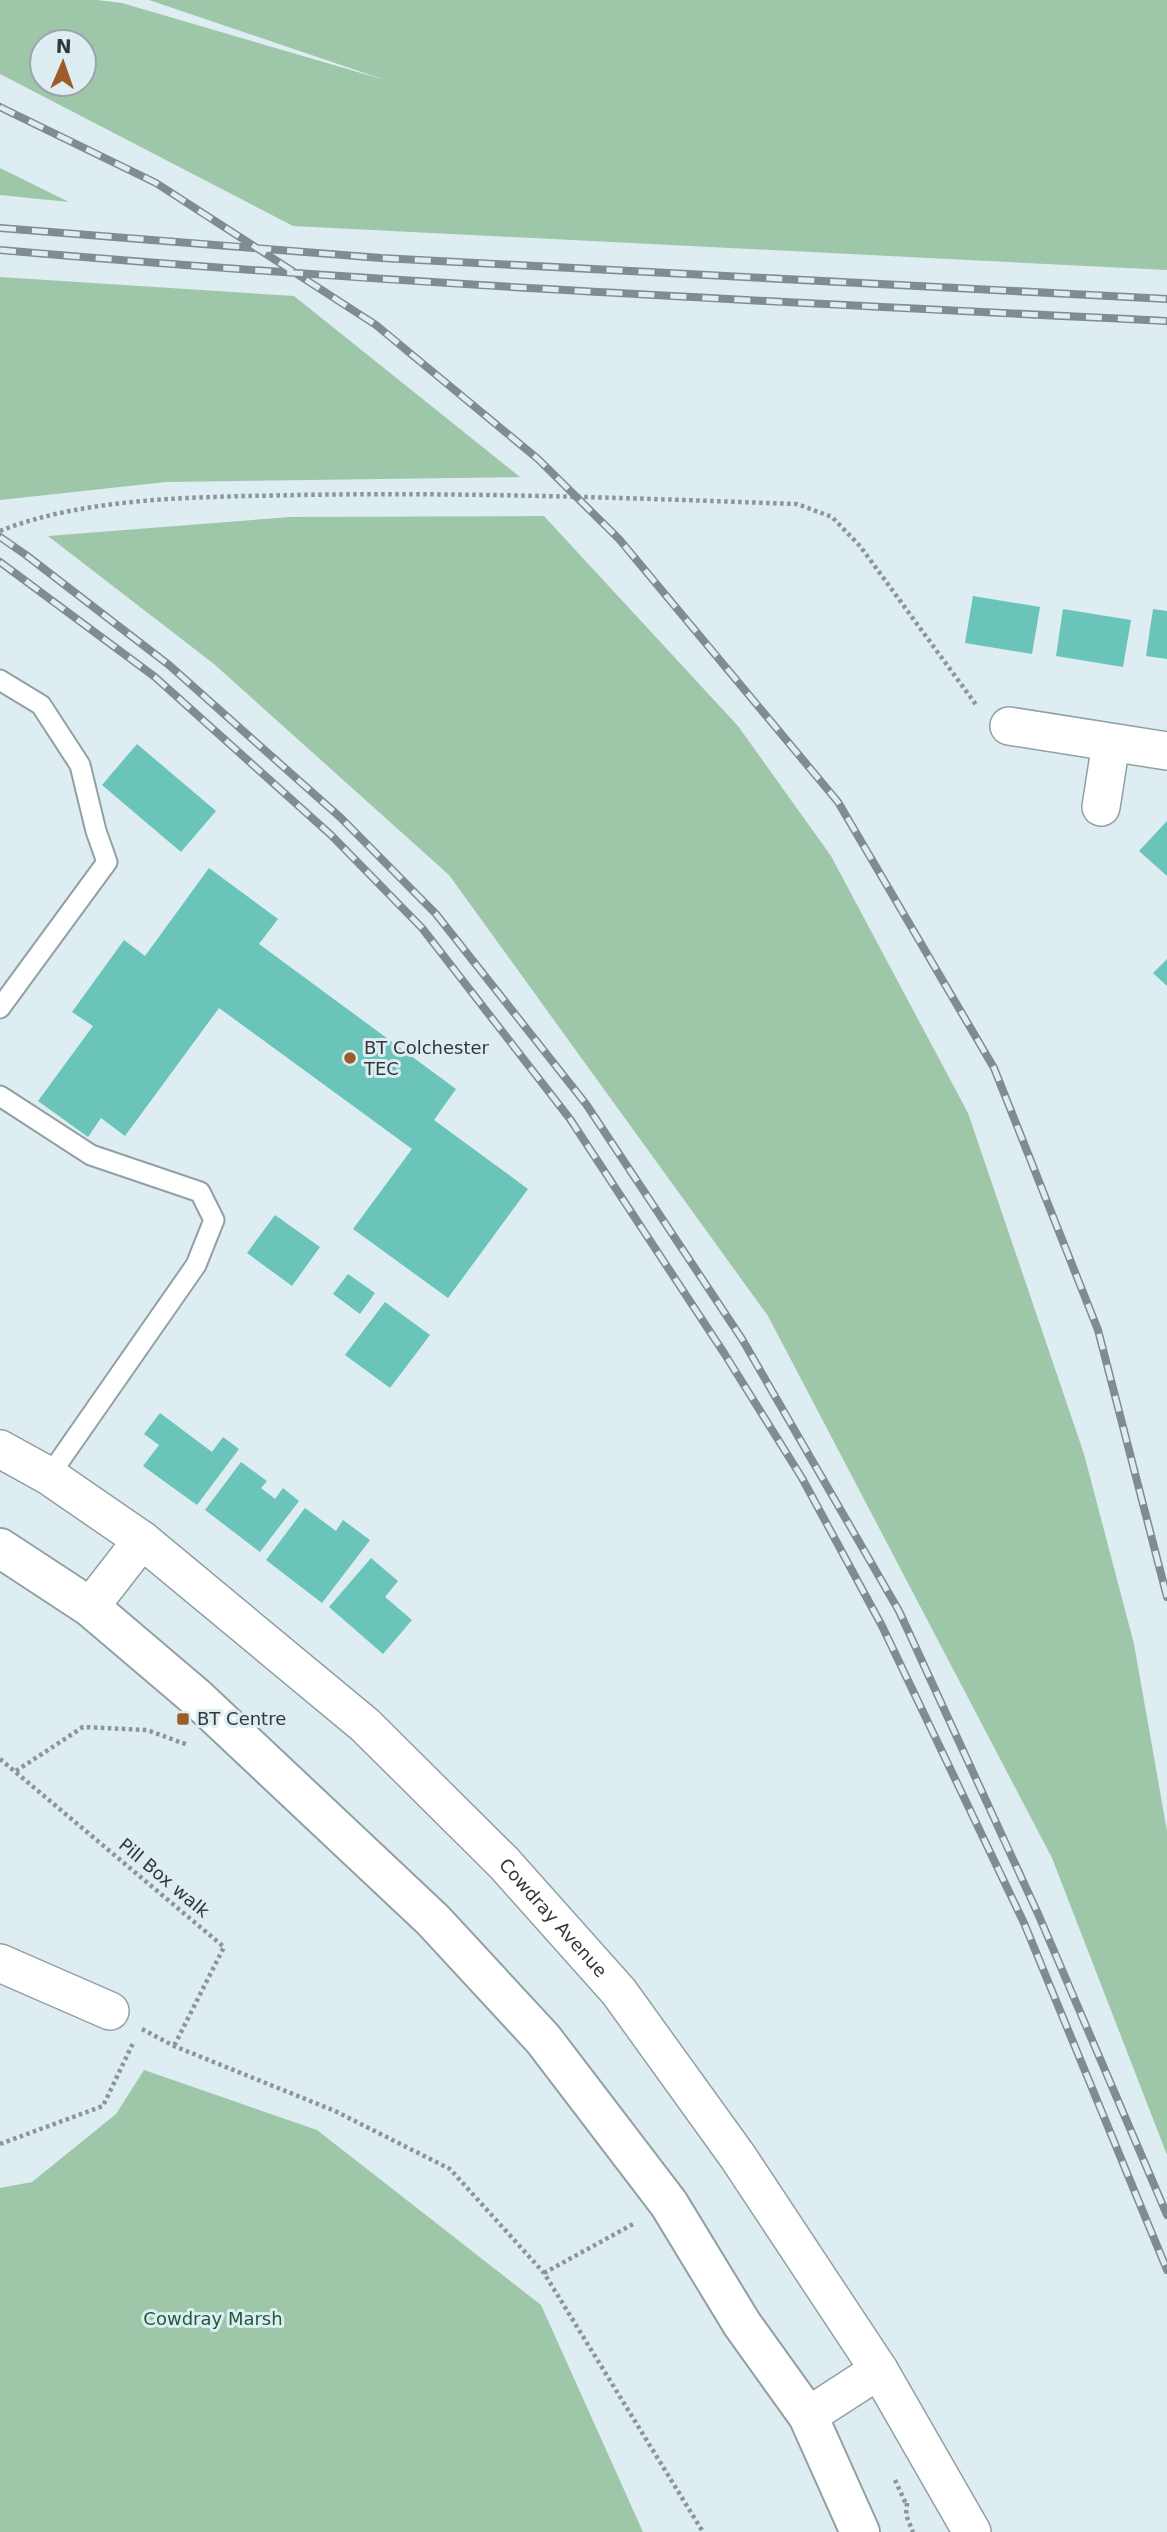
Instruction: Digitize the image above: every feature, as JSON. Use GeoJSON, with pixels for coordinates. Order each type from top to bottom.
{"type":"FeatureCollection","features":[{"type":"Feature","properties":{"kind":"main road"},"geometry":{"type":"LineString","coordinates":[[0,1548],[90,1607],[207,1706],[433,1920],[543,2039],[669,2204],[742,2324],[808,2416],[860,2532]]}},
{"type":"Feature","properties":{"kind":"main road"},"geometry":{"type":"LineString","coordinates":[[0,1565],[90,1607]]}},
{"type":"Feature","properties":{"kind":"street"},"geometry":{"type":"LineString","coordinates":[[1009,726],[1167,751]]}},
{"type":"Feature","properties":{"kind":"street"},"geometry":{"type":"LineString","coordinates":[[1101,807],[1111,743]]}},
{"type":"Feature","properties":{"kind":"street","name":"Cowdray Avenue"},"geometry":{"type":"LineString","coordinates":[[0,1449],[49,1476],[142,1540],[365,1725],[504,1863],[619,1992],[738,2157],[879,2370],[972,2532]]}},
{"type":"Feature","properties":{"kind":"street"},"geometry":{"type":"LineString","coordinates":[[90,1607],[142,1540]]}},
{"type":"Feature","properties":{"kind":"street"},"geometry":{"type":"LineString","coordinates":[[0,1962],[125,2020]]}},
{"type":"Feature","properties":{"kind":"street"},"geometry":{"type":"LineString","coordinates":[[808,2416],[879,2370]]}},
{"type":"Feature","properties":{"kind":"lane"},"geometry":{"type":"LineString","coordinates":[[0,680],[41,705],[80,765],[96,831],[107,862],[1,1006]]}},
{"type":"Feature","properties":{"kind":"lane"},"geometry":{"type":"LineString","coordinates":[[0,1096],[91,1155],[200,1192],[214,1220],[196,1265],[49,1476]]}},
{"type":"Feature","properties":{"kind":"path"},"geometry":{"type":"LineString","coordinates":[[0,531],[78,509],[207,497],[486,494],[797,504],[832,517],[860,546],[990,723],[1009,726]]}},
{"type":"Feature","properties":{"kind":"path"},"geometry":{"type":"LineString","coordinates":[[16,1771],[83,1727],[148,1730],[200,1749]]}},
{"type":"Feature","properties":{"kind":"path","name":"Pill Box walk"},"geometry":{"type":"LineString","coordinates":[[0,1759],[225,1947],[174,2046]]}},
{"type":"Feature","properties":{"kind":"path"},"geometry":{"type":"LineString","coordinates":[[0,2144],[103,2106],[125,2020],[174,2046],[335,2111],[450,2169],[544,2273],[703,2532]]}},
{"type":"Feature","properties":{"kind":"path"},"geometry":{"type":"LineString","coordinates":[[544,2273],[669,2204]]}},
{"type":"Feature","properties":{"kind":"green space"},"geometry":{"type":"Polygon","coordinates":[[[0,0],[97,0],[122,3],[385,80],[149,0],[1167,0],[1167,270],[293,226],[46,98],[98,98],[98,28],[28,28],[28,89],[0,74],[0,0]]]}},
{"type":"Feature","properties":{"kind":"green space"},"geometry":{"type":"Polygon","coordinates":[[[0,168],[69,202],[0,195],[0,168]]]}},
{"type":"Feature","properties":{"kind":"green space"},"geometry":{"type":"Polygon","coordinates":[[[0,277],[294,296],[520,477],[166,482],[0,500],[0,277]]]}},
{"type":"Feature","properties":{"kind":"green space"},"geometry":{"type":"Polygon","coordinates":[[[544,516],[738,726],[831,856],[968,1113],[1084,1454],[1134,1644],[1167,1831],[1167,2155],[1052,1858],[768,1316],[449,875],[214,664],[48,536],[290,517],[544,516]]]}},
{"type":"Feature","properties":{"kind":"green space","name":"Cowdray Marsh"},"geometry":{"type":"Polygon","coordinates":[[[144,2070],[317,2130],[541,2305],[643,2532],[0,2532],[0,2188],[32,2182],[116,2114],[144,2070]]]}},
{"type":"Feature","properties":{"kind":"building"},"geometry":{"type":"Polygon","coordinates":[[[973,596],[1040,607],[1032,654],[965,643],[973,596]]]}},
{"type":"Feature","properties":{"kind":"building"},"geometry":{"type":"Polygon","coordinates":[[[1063,609],[1131,620],[1123,667],[1056,656],[1063,609]]]}},
{"type":"Feature","properties":{"kind":"building"},"geometry":{"type":"Polygon","coordinates":[[[1153,609],[1167,611],[1167,659],[1146,656],[1153,609]]]}},
{"type":"Feature","properties":{"kind":"building"},"geometry":{"type":"Polygon","coordinates":[[[137,744],[216,811],[181,852],[102,785],[137,744]]]}},
{"type":"Feature","properties":{"kind":"building"},"geometry":{"type":"Polygon","coordinates":[[[1167,821],[1167,876],[1139,851],[1167,821]]]}},
{"type":"Feature","properties":{"kind":"building","name":"BT Colchester TEC"},"geometry":{"type":"Polygon","coordinates":[[[209,868],[278,919],[259,944],[456,1089],[434,1120],[528,1189],[448,1298],[353,1229],[412,1149],[219,1008],[125,1136],[101,1118],[88,1137],[38,1101],[93,1026],[72,1012],[124,940],[145,956],[209,868]]]}},
{"type":"Feature","properties":{"kind":"building"},"geometry":{"type":"Polygon","coordinates":[[[1167,959],[1167,986],[1153,973],[1167,959]]]}},
{"type":"Feature","properties":{"kind":"building"},"geometry":{"type":"Polygon","coordinates":[[[275,1215],[320,1247],[292,1286],[247,1253],[275,1215]]]}},
{"type":"Feature","properties":{"kind":"building"},"geometry":{"type":"Polygon","coordinates":[[[348,1274],[375,1293],[360,1314],[333,1294],[348,1274]]]}},
{"type":"Feature","properties":{"kind":"building"},"geometry":{"type":"Polygon","coordinates":[[[385,1302],[430,1335],[390,1388],[345,1355],[385,1302]]]}},
{"type":"Feature","properties":{"kind":"building"},"geometry":{"type":"Polygon","coordinates":[[[160,1413],[212,1452],[223,1437],[239,1449],[197,1505],[143,1466],[159,1445],[144,1434],[160,1413]]]}},
{"type":"Feature","properties":{"kind":"building"},"geometry":{"type":"Polygon","coordinates":[[[241,1462],[267,1481],[261,1488],[275,1499],[283,1488],[299,1501],[260,1552],[205,1510],[241,1462]]]}},
{"type":"Feature","properties":{"kind":"building"},"geometry":{"type":"Polygon","coordinates":[[[305,1508],[336,1531],[343,1520],[370,1540],[322,1603],[266,1560],[305,1508]]]}},
{"type":"Feature","properties":{"kind":"building"},"geometry":{"type":"Polygon","coordinates":[[[371,1558],[398,1581],[385,1597],[412,1620],[383,1654],[329,1607],[371,1558]]]}},
{"type":"Feature","properties":{"kind":"railway"},"geometry":{"type":"LineString","coordinates":[[0,107],[156,183],[376,325],[538,459],[619,539],[838,802],[994,1068],[1098,1330],[1167,1597]]}},
{"type":"Feature","properties":{"kind":"railway"},"geometry":{"type":"LineString","coordinates":[[0,228],[381,258],[1167,299]]}},
{"type":"Feature","properties":{"kind":"railway"},"geometry":{"type":"LineString","coordinates":[[0,250],[437,282],[1167,321]]}},
{"type":"Feature","properties":{"kind":"railway"},"geometry":{"type":"LineString","coordinates":[[0,537],[169,665],[341,818],[436,914],[586,1104],[742,1339],[899,1611],[1039,1916],[1167,2215]]}},
{"type":"Feature","properties":{"kind":"railway"},"geometry":{"type":"LineString","coordinates":[[0,562],[155,677],[331,835],[422,928],[570,1119],[724,1353],[802,1478],[882,1626],[1024,1923],[1167,2270]]}},
{"type":"Feature","properties":{"kind":"place","name":"BT Colchester TEC"},"geometry":{"type":"Point","coordinates":[350,1058]}},
{"type":"Feature","properties":{"kind":"place","name":"BT Centre"},"geometry":{"type":"Point","coordinates":[183,1719]}}]}
